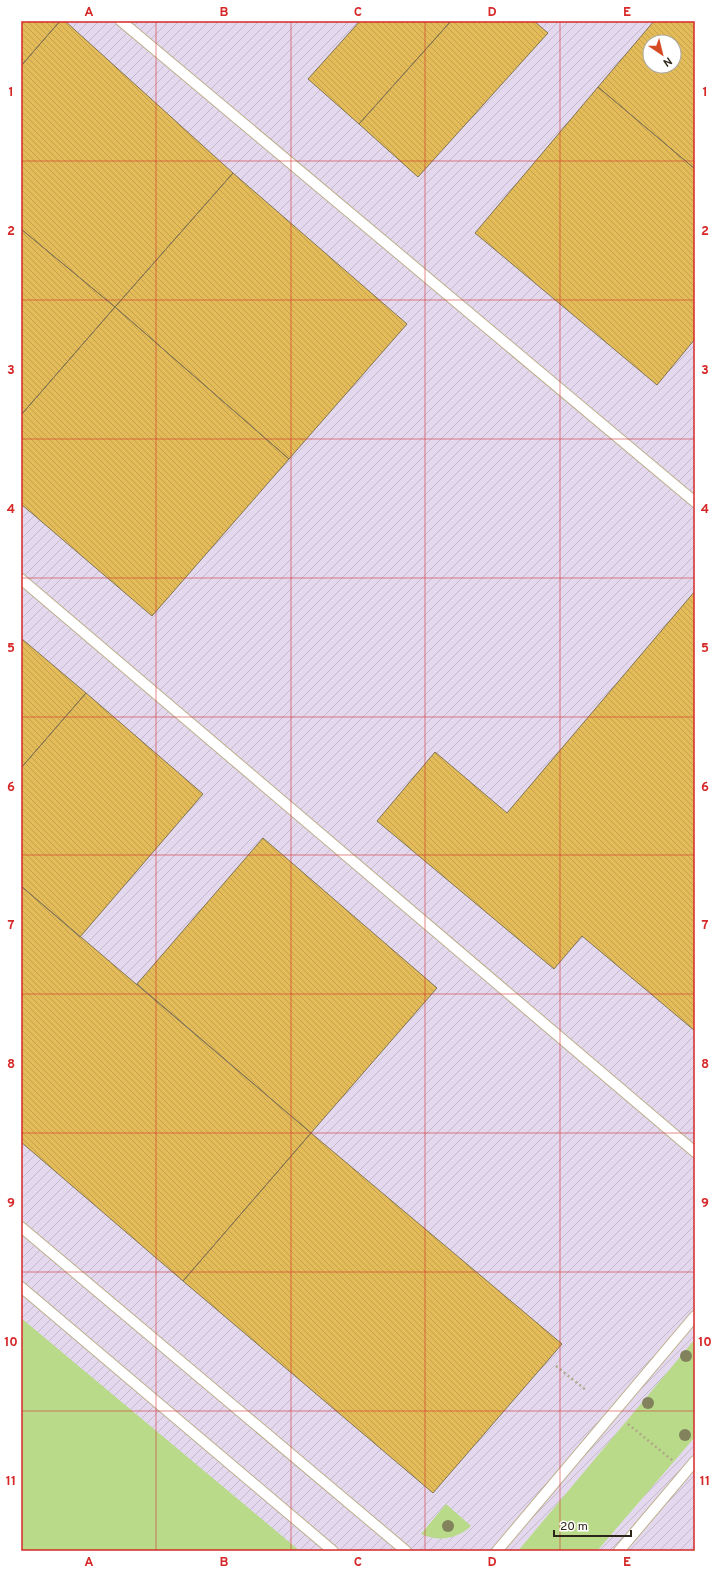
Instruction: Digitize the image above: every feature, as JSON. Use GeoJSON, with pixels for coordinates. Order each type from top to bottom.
{"type":"FeatureCollection","features":[{"type":"Feature","properties":{"kind":"lane"},"geometry":{"type":"LineString","coordinates":[[121,21],[695,502]]}},
{"type":"Feature","properties":{"kind":"lane"},"geometry":{"type":"LineString","coordinates":[[21,579],[695,1152]]}},
{"type":"Feature","properties":{"kind":"lane"},"geometry":{"type":"LineString","coordinates":[[21,1227],[406,1551]]}},
{"type":"Feature","properties":{"kind":"lane"},"geometry":{"type":"LineString","coordinates":[[21,1286],[333,1551]]}},
{"type":"Feature","properties":{"kind":"lane"},"geometry":{"type":"LineString","coordinates":[[497,1551],[695,1316]]}},
{"type":"Feature","properties":{"kind":"lane"},"geometry":{"type":"LineString","coordinates":[[619,1551],[695,1461]]}},
{"type":"Feature","properties":{"kind":"path"},"geometry":{"type":"LineString","coordinates":[[556,1366],[587,1391]]}},
{"type":"Feature","properties":{"kind":"path"},"geometry":{"type":"LineString","coordinates":[[625,1422],[674,1462]]}},
{"type":"Feature","properties":{"kind":"shaded area"},"geometry":{"type":"Polygon","coordinates":[[[21,21],[695,21],[695,1551],[21,1551],[21,21]]]}},
{"type":"Feature","properties":{"kind":"green space"},"geometry":{"type":"Polygon","coordinates":[[[21,1318],[300,1551],[21,1551],[21,1318]]]}},
{"type":"Feature","properties":{"kind":"green space"},"geometry":{"type":"Polygon","coordinates":[[[695,1339],[695,1437],[597,1551],[518,1551],[695,1339]]]}},
{"type":"Feature","properties":{"kind":"green space"},"geometry":{"type":"Polygon","coordinates":[[[446,1504],[471,1526],[460,1534],[448,1538],[434,1538],[421,1534],[446,1504]]]}},
{"type":"Feature","properties":{"kind":"building"},"geometry":{"type":"Polygon","coordinates":[[[21,21],[60,21],[21,66],[21,21]]]}},
{"type":"Feature","properties":{"kind":"building"},"geometry":{"type":"Polygon","coordinates":[[[60,21],[65,21],[233,173],[115,307],[21,229],[21,66],[60,21]]]}},
{"type":"Feature","properties":{"kind":"building"},"geometry":{"type":"Polygon","coordinates":[[[360,21],[451,21],[359,124],[308,79],[360,21]]]}},
{"type":"Feature","properties":{"kind":"building"},"geometry":{"type":"Polygon","coordinates":[[[451,21],[534,21],[548,33],[418,177],[359,124],[451,21]]]}},
{"type":"Feature","properties":{"kind":"building"},"geometry":{"type":"Polygon","coordinates":[[[654,21],[695,21],[695,169],[598,87],[642,35],[642,74],[682,74],[682,34],[643,34],[654,21]]]}},
{"type":"Feature","properties":{"kind":"building"},"geometry":{"type":"Polygon","coordinates":[[[598,87],[695,169],[695,339],[657,385],[475,233],[598,87]]]}},
{"type":"Feature","properties":{"kind":"building"},"geometry":{"type":"Polygon","coordinates":[[[233,173],[407,324],[289,459],[115,307],[233,173]]]}},
{"type":"Feature","properties":{"kind":"building"},"geometry":{"type":"Polygon","coordinates":[[[21,229],[115,307],[21,415],[21,229]]]}},
{"type":"Feature","properties":{"kind":"building"},"geometry":{"type":"Polygon","coordinates":[[[115,307],[289,459],[152,616],[21,504],[21,415],[115,307]]]}},
{"type":"Feature","properties":{"kind":"building"},"geometry":{"type":"Polygon","coordinates":[[[695,591],[695,1031],[582,936],[554,969],[377,821],[435,752],[507,813],[695,591]]]}},
{"type":"Feature","properties":{"kind":"building"},"geometry":{"type":"Polygon","coordinates":[[[22,639],[86,693],[21,768],[21,641],[22,639]]]}},
{"type":"Feature","properties":{"kind":"building"},"geometry":{"type":"Polygon","coordinates":[[[86,693],[203,794],[80,937],[21,886],[21,768],[86,693]]]}},
{"type":"Feature","properties":{"kind":"building"},"geometry":{"type":"Polygon","coordinates":[[[263,838],[437,988],[311,1133],[137,984],[263,838]]]}},
{"type":"Feature","properties":{"kind":"building"},"geometry":{"type":"Polygon","coordinates":[[[21,886],[311,1133],[183,1281],[21,1142],[21,886]]]}},
{"type":"Feature","properties":{"kind":"building"},"geometry":{"type":"Polygon","coordinates":[[[311,1133],[562,1344],[433,1493],[183,1281],[311,1133]]]}}]}
